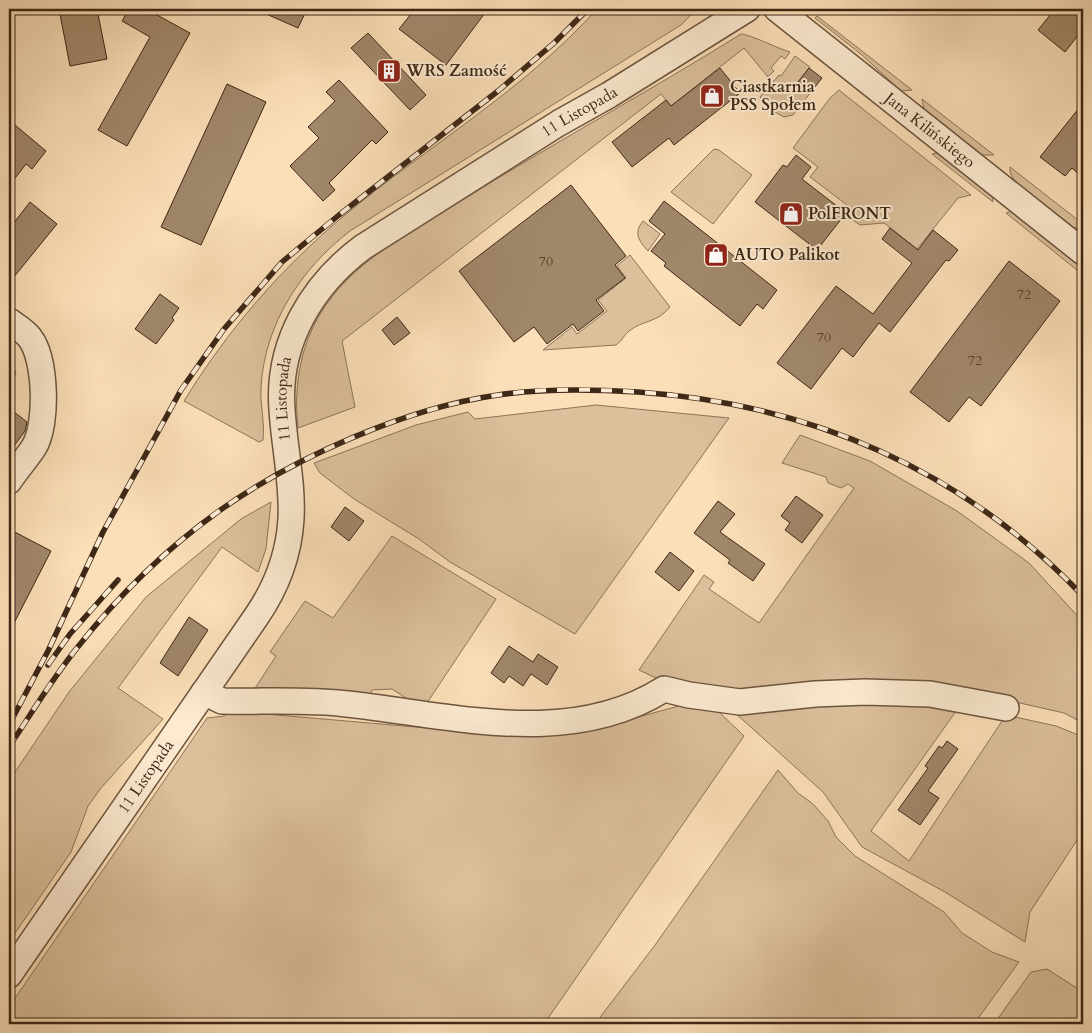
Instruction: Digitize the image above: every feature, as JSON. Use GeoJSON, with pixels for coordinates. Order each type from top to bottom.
{"type":"FeatureCollection","features":[{"type":"Feature","properties":{"kind":"street","name":"11 Listopada"},"geometry":{"type":"LineString","coordinates":[[9,975],[263,607],[282,564],[290,536],[292,509],[282,406],[283,374],[290,344],[312,298],[326,280],[346,260],[387,231],[559,123],[609,95],[747,9]]}},
{"type":"Feature","properties":{"kind":"street","name":"Jana Kilińskiego"},"geometry":{"type":"LineString","coordinates":[[777,9],[1083,252]]}},
{"type":"Feature","properties":{"kind":"street"},"geometry":{"type":"LineString","coordinates":[[9,322],[29,336],[37,350],[41,363],[42,403],[41,426],[35,446],[9,481]]}},
{"type":"Feature","properties":{"kind":"street"},"geometry":{"type":"LineString","coordinates":[[204,692],[222,702],[345,703],[495,723],[576,720],[603,715],[633,707],[664,688],[689,695],[740,702],[815,694],[865,692],[930,694],[1006,708]]}},
{"type":"Feature","properties":{"kind":"shaded area"},"geometry":{"type":"Polygon","coordinates":[[[597,9],[697,9],[681,25],[350,231],[332,246],[301,280],[278,320],[270,341],[264,363],[261,387],[263,440],[259,442],[184,401],[237,325],[277,279],[321,235],[377,190],[507,92],[569,38],[597,9]]]}},
{"type":"Feature","properties":{"kind":"shaded area"},"geometry":{"type":"Polygon","coordinates":[[[817,16],[912,90],[901,91],[862,55],[815,18],[817,16]]]}},
{"type":"Feature","properties":{"kind":"shaded area"},"geometry":{"type":"Polygon","coordinates":[[[741,34],[790,52],[785,59],[781,56],[771,68],[774,71],[768,77],[744,48],[671,106],[661,94],[342,341],[355,407],[298,428],[298,380],[310,333],[326,305],[354,274],[387,247],[423,224],[741,34]]]}},
{"type":"Feature","properties":{"kind":"shaded area"},"geometry":{"type":"Polygon","coordinates":[[[795,56],[810,67],[798,82],[811,92],[793,115],[784,117],[771,110],[760,97],[779,75],[781,76],[795,56]]]}},
{"type":"Feature","properties":{"kind":"shaded area"},"geometry":{"type":"Polygon","coordinates":[[[839,90],[971,195],[958,198],[917,249],[884,223],[860,225],[850,218],[855,211],[810,177],[818,167],[793,148],[830,98],[839,90]]]}},
{"type":"Feature","properties":{"kind":"shaded area"},"geometry":{"type":"Polygon","coordinates":[[[922,99],[994,155],[982,155],[924,109],[922,99]]]}},
{"type":"Feature","properties":{"kind":"shaded area"},"geometry":{"type":"Polygon","coordinates":[[[714,149],[719,150],[752,175],[713,224],[671,192],[714,149]]]}},
{"type":"Feature","properties":{"kind":"shaded area"},"geometry":{"type":"Polygon","coordinates":[[[938,153],[992,196],[993,202],[932,154],[938,153]]]}},
{"type":"Feature","properties":{"kind":"shaded area"},"geometry":{"type":"Polygon","coordinates":[[[1010,167],[1083,224],[1083,230],[1073,227],[1014,180],[1010,167]]]}},
{"type":"Feature","properties":{"kind":"shaded area"},"geometry":{"type":"Polygon","coordinates":[[[1012,211],[1081,263],[1083,275],[1006,213],[1012,211]]]}},
{"type":"Feature","properties":{"kind":"shaded area"},"geometry":{"type":"Polygon","coordinates":[[[643,221],[660,234],[648,251],[638,237],[638,229],[643,221]]]}},
{"type":"Feature","properties":{"kind":"shaded area"},"geometry":{"type":"Polygon","coordinates":[[[630,255],[670,307],[655,319],[634,327],[616,345],[543,350],[572,327],[577,334],[607,311],[598,300],[626,278],[617,266],[630,255]]]}},
{"type":"Feature","properties":{"kind":"shaded area"},"geometry":{"type":"Polygon","coordinates":[[[9,352],[16,374],[9,383],[9,352]]]}},
{"type":"Feature","properties":{"kind":"shaded area"},"geometry":{"type":"Polygon","coordinates":[[[596,405],[729,418],[575,634],[450,562],[419,539],[354,499],[320,473],[314,463],[416,425],[468,412],[475,419],[596,405]]]}},
{"type":"Feature","properties":{"kind":"shaded area"},"geometry":{"type":"Polygon","coordinates":[[[800,435],[870,461],[957,511],[1029,563],[1083,622],[1083,723],[1064,713],[980,694],[973,689],[931,685],[758,690],[673,686],[639,670],[704,575],[714,582],[709,589],[759,623],[854,488],[848,484],[841,488],[828,483],[826,477],[782,463],[800,435]]]}},
{"type":"Feature","properties":{"kind":"shaded area"},"geometry":{"type":"Polygon","coordinates":[[[271,502],[266,549],[258,572],[222,547],[118,688],[163,719],[101,788],[88,806],[71,852],[9,942],[9,781],[69,692],[146,597],[241,519],[271,502]]]}},
{"type":"Feature","properties":{"kind":"shaded area"},"geometry":{"type":"Polygon","coordinates":[[[392,536],[496,599],[423,709],[392,689],[372,690],[368,700],[250,696],[276,656],[270,652],[305,601],[333,618],[392,536]]]}},
{"type":"Feature","properties":{"kind":"shaded area"},"geometry":{"type":"Polygon","coordinates":[[[813,701],[959,707],[871,831],[909,861],[1006,715],[1056,726],[1083,737],[1083,831],[1030,912],[1025,942],[945,892],[862,847],[823,792],[734,712],[813,701]]]}},
{"type":"Feature","properties":{"kind":"shaded area"},"geometry":{"type":"Polygon","coordinates":[[[686,704],[718,711],[744,736],[544,1024],[9,1024],[9,1007],[207,718],[224,716],[236,709],[242,712],[497,734],[587,731],[686,704]]]}},
{"type":"Feature","properties":{"kind":"shaded area"},"geometry":{"type":"Polygon","coordinates":[[[778,770],[798,793],[813,804],[828,821],[836,837],[855,856],[944,912],[962,933],[992,952],[1019,962],[974,1024],[595,1024],[655,945],[778,770]]]}},
{"type":"Feature","properties":{"kind":"shaded area"},"geometry":{"type":"Polygon","coordinates":[[[1047,969],[1083,992],[1083,1024],[994,1024],[1031,972],[1047,969]]]}},
{"type":"Feature","properties":{"kind":"building"},"geometry":{"type":"Polygon","coordinates":[[[59,9],[97,9],[107,59],[70,66],[59,9]]]}},
{"type":"Feature","properties":{"kind":"building"},"geometry":{"type":"Polygon","coordinates":[[[129,9],[146,9],[190,33],[127,146],[98,130],[150,37],[122,21],[129,9]]]}},
{"type":"Feature","properties":{"kind":"building"},"geometry":{"type":"Polygon","coordinates":[[[255,9],[307,9],[298,28],[255,9]]]}},
{"type":"Feature","properties":{"kind":"building"},"geometry":{"type":"Polygon","coordinates":[[[415,9],[488,9],[446,65],[399,29],[415,9]]]}},
{"type":"Feature","properties":{"kind":"building"},"geometry":{"type":"Polygon","coordinates":[[[1055,9],[1083,9],[1083,29],[1065,52],[1038,30],[1055,9]]]}},
{"type":"Feature","properties":{"kind":"building","name":"WRS Zamość"},"geometry":{"type":"Polygon","coordinates":[[[368,33],[426,95],[410,110],[351,48],[368,33]]]}},
{"type":"Feature","properties":{"kind":"building"},"geometry":{"type":"Polygon","coordinates":[[[720,68],[740,93],[674,145],[669,138],[632,167],[612,142],[666,100],[671,106],[720,68]]]}},
{"type":"Feature","properties":{"kind":"building"},"geometry":{"type":"Polygon","coordinates":[[[809,68],[822,78],[811,92],[798,82],[809,68]]]}},
{"type":"Feature","properties":{"kind":"building"},"geometry":{"type":"Polygon","coordinates":[[[339,80],[388,132],[376,144],[372,140],[329,183],[335,190],[323,201],[290,166],[319,138],[308,127],[335,101],[326,92],[339,80]]]}},
{"type":"Feature","properties":{"kind":"building"},"geometry":{"type":"Polygon","coordinates":[[[227,84],[266,102],[201,245],[161,227],[227,84]]]}},
{"type":"Feature","properties":{"kind":"building"},"geometry":{"type":"Polygon","coordinates":[[[1083,103],[1083,178],[1072,168],[1065,176],[1040,157],[1083,103]]]}},
{"type":"Feature","properties":{"kind":"building"},"geometry":{"type":"Polygon","coordinates":[[[9,120],[46,151],[32,169],[26,164],[9,186],[9,120]]]}},
{"type":"Feature","properties":{"kind":"building"},"geometry":{"type":"Polygon","coordinates":[[[796,155],[811,167],[802,179],[846,213],[817,250],[755,202],[783,165],[787,167],[796,155]]]}},
{"type":"Feature","properties":{"kind":"building"},"geometry":{"type":"Polygon","coordinates":[[[571,185],[626,256],[615,265],[625,278],[596,300],[604,311],[578,331],[573,324],[547,344],[534,327],[514,342],[459,271],[571,185]]]}},
{"type":"Feature","properties":{"kind":"building"},"geometry":{"type":"Polygon","coordinates":[[[664,201],[777,290],[763,309],[757,304],[740,326],[664,266],[666,263],[651,251],[665,234],[649,221],[664,201]]]}},
{"type":"Feature","properties":{"kind":"building"},"geometry":{"type":"Polygon","coordinates":[[[30,202],[57,224],[9,283],[9,229],[30,202]]]}},
{"type":"Feature","properties":{"kind":"building"},"geometry":{"type":"Polygon","coordinates":[[[890,228],[918,250],[933,230],[958,250],[949,261],[946,260],[890,332],[879,323],[853,357],[842,348],[811,389],[777,363],[836,286],[873,314],[912,263],[882,239],[890,228]]]}},
{"type":"Feature","properties":{"kind":"building"},"geometry":{"type":"Polygon","coordinates":[[[1009,261],[1060,301],[981,406],[969,397],[949,422],[910,392],[1009,261]]]}},
{"type":"Feature","properties":{"kind":"building"},"geometry":{"type":"Polygon","coordinates":[[[160,294],[179,308],[172,318],[174,320],[156,344],[135,329],[160,294]]]}},
{"type":"Feature","properties":{"kind":"building"},"geometry":{"type":"Polygon","coordinates":[[[397,317],[410,333],[394,345],[382,330],[397,317]]]}},
{"type":"Feature","properties":{"kind":"building"},"geometry":{"type":"Polygon","coordinates":[[[9,408],[27,422],[25,431],[9,453],[9,408]]]}},
{"type":"Feature","properties":{"kind":"building"},"geometry":{"type":"Polygon","coordinates":[[[796,496],[823,515],[802,543],[785,530],[790,523],[781,516],[796,496]]]}},
{"type":"Feature","properties":{"kind":"building"},"geometry":{"type":"Polygon","coordinates":[[[718,501],[735,514],[720,532],[765,564],[753,581],[728,563],[730,560],[694,533],[718,501]]]}},
{"type":"Feature","properties":{"kind":"building"},"geometry":{"type":"Polygon","coordinates":[[[345,507],[364,521],[349,541],[331,527],[345,507]]]}},
{"type":"Feature","properties":{"kind":"building"},"geometry":{"type":"Polygon","coordinates":[[[9,529],[51,551],[9,633],[9,529]]]}},
{"type":"Feature","properties":{"kind":"building"},"geometry":{"type":"Polygon","coordinates":[[[670,552],[694,571],[679,591],[655,572],[670,552]]]}},
{"type":"Feature","properties":{"kind":"building"},"geometry":{"type":"Polygon","coordinates":[[[189,617],[208,630],[178,676],[160,663],[189,617]]]}},
{"type":"Feature","properties":{"kind":"building"},"geometry":{"type":"Polygon","coordinates":[[[509,646],[533,662],[538,654],[558,667],[547,685],[531,674],[523,686],[509,676],[504,683],[491,673],[509,646]]]}},
{"type":"Feature","properties":{"kind":"building"},"geometry":{"type":"Polygon","coordinates":[[[947,741],[958,749],[928,791],[939,798],[920,825],[898,810],[928,768],[925,766],[939,746],[942,748],[947,741]]]}},
{"type":"Feature","properties":{"kind":"railway"},"geometry":{"type":"LineString","coordinates":[[9,725],[48,651],[103,532],[181,390],[224,329],[282,262],[498,91],[554,43],[588,9]]}},
{"type":"Feature","properties":{"kind":"railway"},"geometry":{"type":"LineString","coordinates":[[9,747],[59,672],[92,629],[161,558],[219,511],[282,472],[352,438],[426,411],[498,395],[568,390],[638,392],[702,399],[764,411],[823,429],[880,451],[935,479],[987,513],[1037,552],[1083,596]]}},
{"type":"Feature","properties":{"kind":"railway"},"geometry":{"type":"LineString","coordinates":[[48,665],[70,634],[118,580]]}},
{"type":"Feature","properties":{"kind":"place","name":"WRS Zamość"},"geometry":{"type":"Point","coordinates":[389,71]}},
{"type":"Feature","properties":{"kind":"place","name":"Ciastkarnia PSS Społem"},"geometry":{"type":"Point","coordinates":[712,96]}},
{"type":"Feature","properties":{"kind":"place","name":"PolFRONT"},"geometry":{"type":"Point","coordinates":[791,214]}},
{"type":"Feature","properties":{"kind":"place","name":"AUTO Palikot"},"geometry":{"type":"Point","coordinates":[716,255]}}]}
